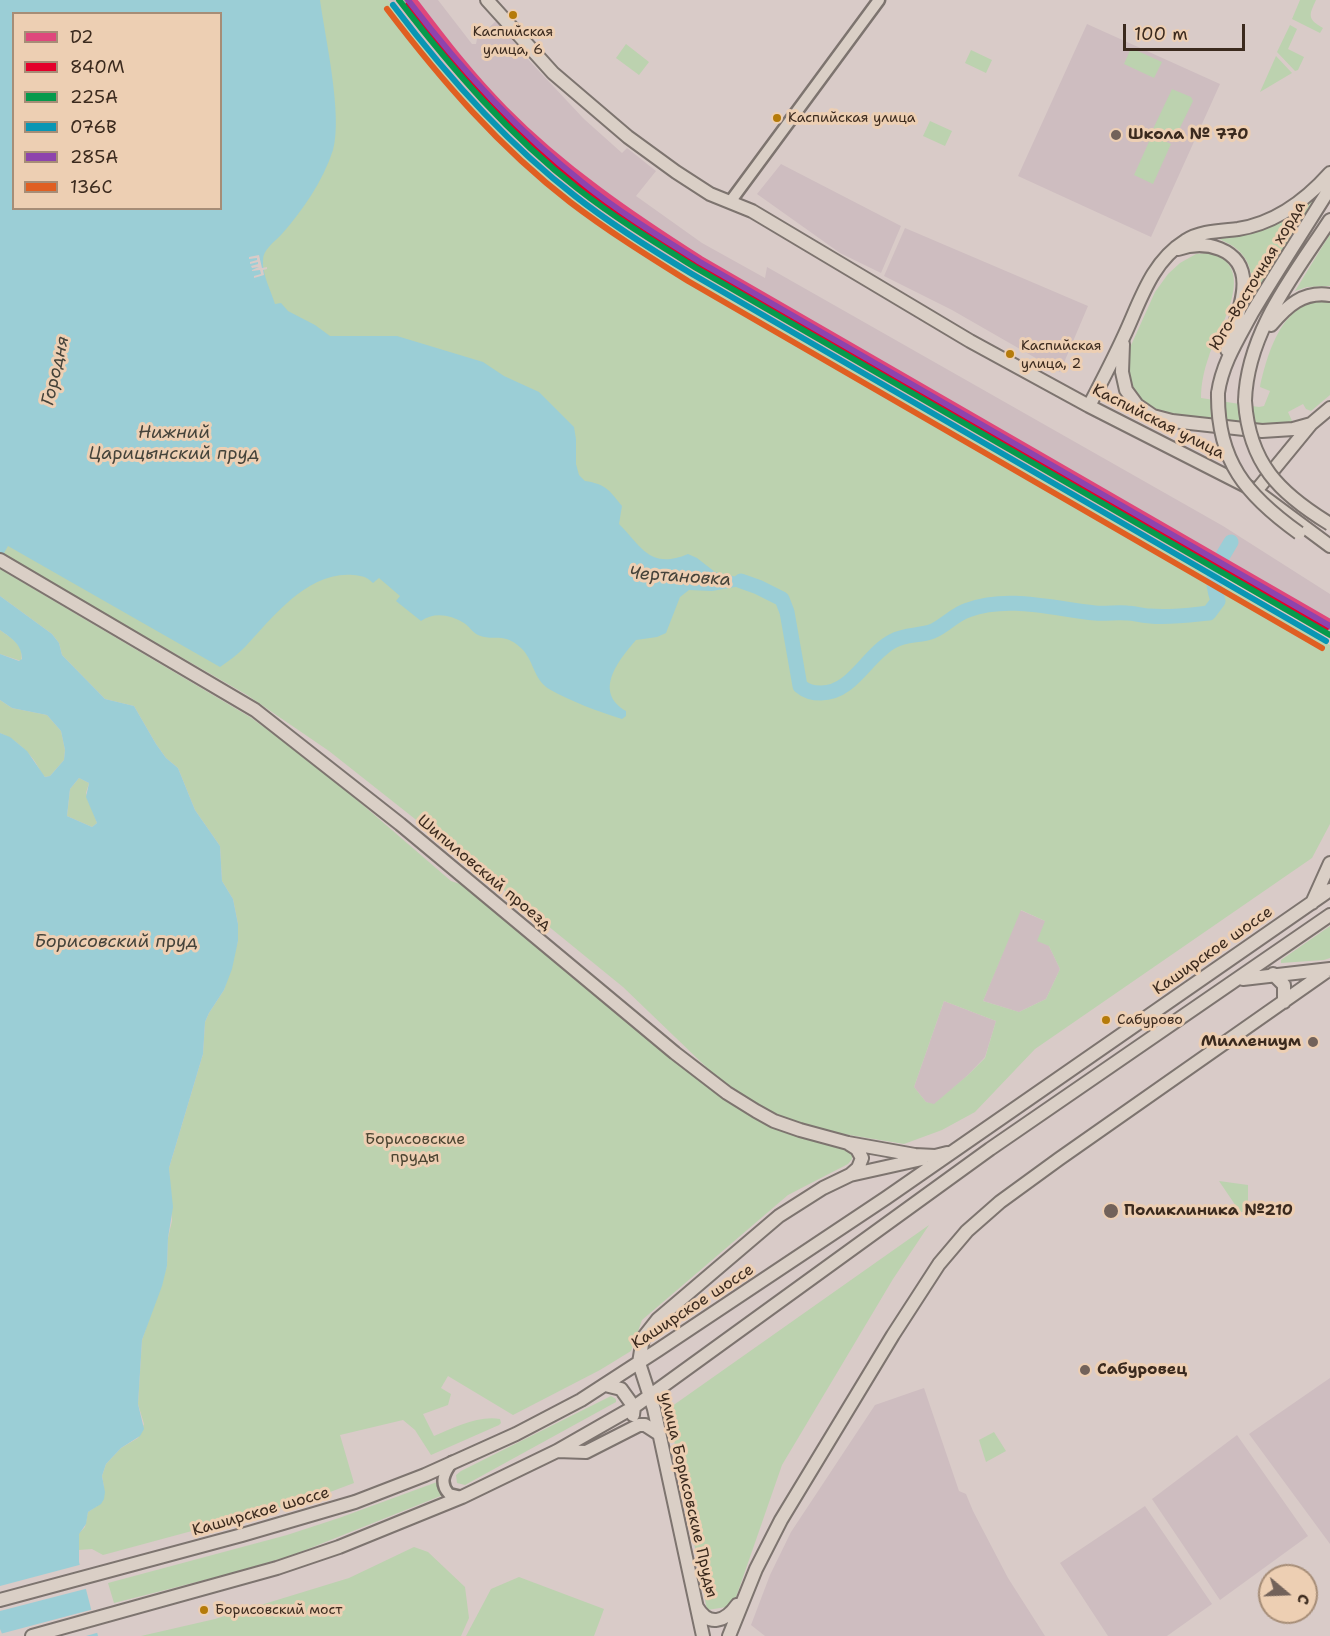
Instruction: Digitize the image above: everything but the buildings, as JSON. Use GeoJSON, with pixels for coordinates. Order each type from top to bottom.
{"type":"FeatureCollection","features":[{"type":"Feature","properties":{"kind":"main road","name":"Каспийская улица"},"geometry":{"type":"LineString","coordinates":[[487,0],[553,73],[628,137],[676,172],[710,194],[752,211],[965,338],[1089,406],[1256,491],[1330,546]]}},
{"type":"Feature","properties":{"kind":"main road"},"geometry":{"type":"LineString","coordinates":[[1089,406],[1123,339],[1151,276],[1172,251],[1184,241],[1199,234],[1252,226],[1274,218],[1305,199],[1330,173]]}},
{"type":"Feature","properties":{"kind":"main road","name":"Юго-Восточная хорда"},"geometry":{"type":"LineString","coordinates":[[1330,188],[1266,290],[1223,369],[1218,393],[1218,417],[1223,442],[1239,476],[1266,508],[1299,533],[1330,550]]}},
{"type":"Feature","properties":{"kind":"main road","name":"Юго-Восточная хорда"},"geometry":{"type":"LineString","coordinates":[[1330,220],[1281,297],[1255,347],[1247,373],[1245,400],[1248,429],[1267,473],[1285,493],[1330,524]]}},
{"type":"Feature","properties":{"kind":"main road"},"geometry":{"type":"LineString","coordinates":[[1172,251],[1190,246],[1217,248],[1232,256],[1241,270],[1244,288],[1242,300],[1231,331],[1223,369]]}},
{"type":"Feature","properties":{"kind":"main road"},"geometry":{"type":"LineString","coordinates":[[1255,347],[1280,314],[1293,303],[1310,295],[1330,295]]}},
{"type":"Feature","properties":{"kind":"main road"},"geometry":{"type":"LineString","coordinates":[[1123,339],[1122,372],[1126,390],[1137,405],[1153,416],[1172,421],[1262,431],[1293,429],[1311,424]]}},
{"type":"Feature","properties":{"kind":"main road"},"geometry":{"type":"LineString","coordinates":[[1256,491],[1311,424],[1330,408]]}},
{"type":"Feature","properties":{"kind":"main road","name":"Шипиловский проезд"},"geometry":{"type":"LineString","coordinates":[[5,563],[255,710],[400,824],[675,1053],[728,1093],[774,1121],[848,1143],[901,1153],[935,1156],[951,1152]]}},
{"type":"Feature","properties":{"kind":"main road"},"geometry":{"type":"LineString","coordinates":[[1312,903],[1330,863]]}},
{"type":"Feature","properties":{"kind":"main road","name":"Каширское шоссе"},"geometry":{"type":"LineString","coordinates":[[0,1600],[355,1502],[425,1475],[516,1434],[605,1385],[886,1198],[1330,890]]}},
{"type":"Feature","properties":{"kind":"main road"},"geometry":{"type":"LineString","coordinates":[[32,1636],[278,1568],[339,1547],[462,1497],[557,1451],[650,1396],[990,1149],[1330,915]]}},
{"type":"Feature","properties":{"kind":"main road"},"geometry":{"type":"LineString","coordinates":[[1236,981],[1273,974],[1330,969]]}},
{"type":"Feature","properties":{"kind":"main road"},"geometry":{"type":"LineString","coordinates":[[729,1636],[768,1544],[781,1520],[893,1335],[939,1264],[967,1231],[1000,1202],[1059,1159],[1330,969]]}},
{"type":"Feature","properties":{"kind":"main road"},"geometry":{"type":"LineString","coordinates":[[1273,974],[1284,985],[1284,1002]]}},
{"type":"Feature","properties":{"kind":"main road"},"geometry":{"type":"LineString","coordinates":[[848,1143],[857,1149],[862,1158],[858,1168],[850,1176]]}},
{"type":"Feature","properties":{"kind":"main road"},"geometry":{"type":"LineString","coordinates":[[639,1363],[643,1338],[658,1319],[779,1216],[823,1188],[850,1176],[935,1156]]}},
{"type":"Feature","properties":{"kind":"main road","name":"улица Борисовские Пруды"},"geometry":{"type":"LineString","coordinates":[[639,1363],[659,1434],[703,1636]]}},
{"type":"Feature","properties":{"kind":"main road"},"geometry":{"type":"LineString","coordinates":[[605,1385],[621,1389],[634,1407],[633,1418],[627,1430]]}},
{"type":"Feature","properties":{"kind":"main road"},"geometry":{"type":"LineString","coordinates":[[557,1451],[586,1452],[639,1425],[645,1425],[659,1434]]}},
{"type":"Feature","properties":{"kind":"main road"},"geometry":{"type":"LineString","coordinates":[[696,1605],[702,1616],[710,1620],[722,1619],[733,1611],[747,1592]]}},
{"type":"Feature","properties":{"kind":"street"},"geometry":{"type":"LineString","coordinates":[[730,202],[879,0]]}},
{"type":"Feature","properties":{"kind":"street"},"geometry":{"type":"LineString","coordinates":[[452,1462],[445,1472],[443,1484],[449,1494],[462,1497]]}},
{"type":"Feature","properties":{"kind":"shaded area"},"geometry":{"type":"Polygon","coordinates":[[[388,0],[438,0],[472,44],[476,44],[477,39],[497,20],[523,54],[584,119],[622,153],[627,148],[656,171],[636,196],[702,243],[765,278],[767,267],[1223,526],[1330,594],[1330,639],[689,273],[595,211],[503,134],[388,0]]]}},
{"type":"Feature","properties":{"kind":"shaded area","name":"Школа № 770"},"geometry":{"type":"Polygon","coordinates":[[[1087,24],[1220,84],[1151,237],[1018,176],[1087,24]]]}},
{"type":"Feature","properties":{"kind":"shaded area"},"geometry":{"type":"Polygon","coordinates":[[[781,164],[901,226],[881,273],[840,253],[757,194],[781,164]]]}},
{"type":"Feature","properties":{"kind":"shaded area"},"geometry":{"type":"Polygon","coordinates":[[[905,228],[1088,306],[1060,372],[952,310],[884,276],[905,228]]]}},
{"type":"Feature","properties":{"kind":"shaded area"},"geometry":{"type":"Polygon","coordinates":[[[1020,910],[1045,921],[1049,946],[1060,969],[1046,999],[1019,1012],[983,1001],[1020,910]]]}},
{"type":"Feature","properties":{"kind":"shaded area"},"geometry":{"type":"Polygon","coordinates":[[[944,1001],[996,1021],[985,1057],[934,1105],[926,1102],[914,1087],[944,1001]]]}},
{"type":"Feature","properties":{"kind":"shaded area"},"geometry":{"type":"Polygon","coordinates":[[[1330,1378],[1330,1544],[1249,1434],[1330,1378]]]}},
{"type":"Feature","properties":{"kind":"shaded area"},"geometry":{"type":"Polygon","coordinates":[[[924,1388],[959,1491],[966,1494],[1008,1578],[1045,1636],[765,1636],[751,1625],[770,1575],[791,1532],[875,1405],[924,1388]]]}},
{"type":"Feature","properties":{"kind":"shaded area"},"geometry":{"type":"Polygon","coordinates":[[[1237,1435],[1308,1536],[1270,1564],[1258,1564],[1258,1572],[1220,1600],[1152,1499],[1237,1435]]]}},
{"type":"Feature","properties":{"kind":"shaded area"},"geometry":{"type":"Polygon","coordinates":[[[1145,1506],[1212,1604],[1167,1636],[1108,1636],[1060,1563],[1145,1506]]]}},
{"type":"Feature","properties":{"kind":"green space"},"geometry":{"type":"Polygon","coordinates":[[[0,0],[388,0],[503,134],[595,211],[641,241],[945,419],[943,422],[1330,645],[1330,824],[1312,858],[1035,1049],[975,1112],[942,1130],[904,1144],[813,1129],[777,1115],[727,1087],[623,987],[329,751],[247,695],[0,553],[0,0]],[[1021,910],[983,1001],[1019,1012],[1046,999],[1060,969],[1049,946],[1037,941],[1045,921],[1021,910]],[[944,1001],[914,1087],[926,1102],[934,1104],[985,1058],[996,1021],[944,1001]]]}},
{"type":"Feature","properties":{"kind":"green space"},"geometry":{"type":"Polygon","coordinates":[[[1300,0],[1316,0],[1311,16],[1314,22],[1323,28],[1320,33],[1292,19],[1300,0]]]}},
{"type":"Feature","properties":{"kind":"green space"},"geometry":{"type":"Polygon","coordinates":[[[1290,25],[1297,29],[1288,49],[1304,57],[1298,70],[1295,71],[1277,52],[1290,25]]]}},
{"type":"Feature","properties":{"kind":"green space"},"geometry":{"type":"Polygon","coordinates":[[[626,44],[649,62],[639,75],[616,58],[626,44]]]}},
{"type":"Feature","properties":{"kind":"green space"},"geometry":{"type":"Polygon","coordinates":[[[1131,48],[1162,62],[1154,78],[1124,64],[1131,48]]]}},
{"type":"Feature","properties":{"kind":"green space"},"geometry":{"type":"Polygon","coordinates":[[[971,50],[992,60],[986,73],[965,63],[971,50]]]}},
{"type":"Feature","properties":{"kind":"green space"},"geometry":{"type":"Polygon","coordinates":[[[1276,56],[1292,73],[1260,92],[1276,56]]]}},
{"type":"Feature","properties":{"kind":"green space"},"geometry":{"type":"Polygon","coordinates":[[[1172,89],[1191,97],[1193,101],[1173,142],[1154,134],[1153,129],[1172,89]]]}},
{"type":"Feature","properties":{"kind":"green space"},"geometry":{"type":"Polygon","coordinates":[[[930,121],[952,131],[945,146],[923,136],[930,121]]]}},
{"type":"Feature","properties":{"kind":"green space"},"geometry":{"type":"Polygon","coordinates":[[[1152,135],[1171,144],[1153,184],[1134,175],[1152,135]]]}},
{"type":"Feature","properties":{"kind":"green space"},"geometry":{"type":"Polygon","coordinates":[[[1312,202],[1251,300],[1251,277],[1245,257],[1233,246],[1217,237],[1273,224],[1312,202]]]}},
{"type":"Feature","properties":{"kind":"green space"},"geometry":{"type":"Polygon","coordinates":[[[1330,234],[1330,286],[1307,287],[1295,291],[1330,234]]]}},
{"type":"Feature","properties":{"kind":"green space"},"geometry":{"type":"Polygon","coordinates":[[[1207,253],[1223,259],[1232,269],[1234,283],[1227,314],[1206,366],[1201,398],[1264,406],[1270,391],[1260,387],[1268,358],[1281,329],[1301,308],[1314,302],[1330,302],[1330,395],[1311,411],[1303,404],[1288,412],[1293,423],[1282,427],[1162,415],[1138,402],[1126,378],[1128,352],[1155,292],[1168,274],[1180,263],[1196,254],[1207,253]]]}},
{"type":"Feature","properties":{"kind":"green space","name":"Борисовские пруды"},"geometry":{"type":"Polygon","coordinates":[[[0,569],[250,717],[320,768],[451,881],[476,892],[512,927],[688,1066],[688,1071],[721,1096],[775,1128],[847,1149],[852,1153],[852,1159],[848,1164],[788,1195],[642,1320],[631,1351],[600,1370],[513,1415],[448,1376],[441,1388],[451,1394],[448,1405],[423,1414],[434,1436],[466,1423],[484,1419],[500,1419],[499,1425],[431,1455],[415,1430],[403,1420],[340,1435],[354,1483],[314,1498],[103,1555],[92,1549],[78,1550],[78,1534],[85,1527],[88,1512],[97,1506],[104,1487],[102,1476],[106,1464],[121,1448],[138,1438],[144,1424],[138,1404],[142,1340],[167,1266],[168,1238],[172,1221],[169,1168],[203,1054],[205,1022],[224,990],[238,941],[238,924],[233,899],[222,881],[220,846],[195,810],[178,768],[166,758],[156,744],[134,706],[105,699],[62,655],[59,643],[52,634],[0,596],[0,569]]]}},
{"type":"Feature","properties":{"kind":"green space"},"geometry":{"type":"Polygon","coordinates":[[[0,630],[19,646],[21,661],[0,654],[0,630]]]}},
{"type":"Feature","properties":{"kind":"green space"},"geometry":{"type":"Polygon","coordinates":[[[0,700],[12,708],[47,715],[61,731],[65,750],[64,760],[50,776],[45,777],[25,750],[0,733],[0,700]]]}},
{"type":"Feature","properties":{"kind":"green space"},"geometry":{"type":"Polygon","coordinates":[[[79,778],[89,783],[86,793],[97,823],[92,827],[67,816],[70,789],[79,778]]]}},
{"type":"Feature","properties":{"kind":"green space"},"geometry":{"type":"Polygon","coordinates":[[[1330,926],[1330,958],[1281,963],[1281,960],[1330,926]]]}},
{"type":"Feature","properties":{"kind":"green space"},"geometry":{"type":"Polygon","coordinates":[[[1219,1181],[1248,1185],[1248,1212],[1240,1212],[1219,1181]]]}},
{"type":"Feature","properties":{"kind":"green space"},"geometry":{"type":"Polygon","coordinates":[[[929,1225],[893,1279],[782,1465],[733,1606],[707,1610],[668,1409],[929,1225]]]}},
{"type":"Feature","properties":{"kind":"green space"},"geometry":{"type":"Polygon","coordinates":[[[611,1396],[616,1399],[616,1402],[465,1485],[457,1483],[456,1475],[461,1471],[611,1396]]]}},
{"type":"Feature","properties":{"kind":"green space"},"geometry":{"type":"Polygon","coordinates":[[[994,1432],[1006,1451],[986,1462],[979,1440],[994,1432]]]}},
{"type":"Feature","properties":{"kind":"green space"},"geometry":{"type":"Polygon","coordinates":[[[437,1482],[443,1495],[293,1555],[114,1603],[108,1583],[287,1535],[437,1482]]]}},
{"type":"Feature","properties":{"kind":"green space"},"geometry":{"type":"Polygon","coordinates":[[[414,1547],[428,1552],[465,1587],[469,1618],[461,1636],[141,1636],[215,1619],[349,1578],[414,1547]]]}},
{"type":"Feature","properties":{"kind":"green space"},"geometry":{"type":"Polygon","coordinates":[[[519,1577],[604,1609],[594,1636],[466,1636],[491,1589],[519,1577]]]}},
{"type":"Feature","properties":{"kind":"water","name":"Нижний Царицынский пруд"},"geometry":{"type":"Polygon","coordinates":[[[0,0],[320,0],[335,97],[336,135],[329,162],[312,195],[263,256],[264,271],[275,304],[281,303],[288,311],[330,336],[397,336],[483,362],[504,376],[539,392],[574,427],[576,464],[579,475],[585,481],[603,486],[614,496],[622,506],[619,524],[641,548],[656,558],[675,558],[688,554],[715,572],[737,577],[758,587],[747,585],[712,591],[689,590],[680,597],[666,633],[657,637],[636,640],[616,667],[610,686],[611,695],[616,703],[626,711],[626,716],[622,719],[585,706],[549,689],[540,680],[521,648],[509,640],[478,635],[464,623],[447,616],[436,615],[421,621],[396,601],[400,596],[379,578],[373,583],[361,576],[337,576],[321,580],[306,588],[280,610],[242,650],[220,667],[8,546],[0,560],[0,0]]]}},
{"type":"Feature","properties":{"kind":"water","name":"Борисовский пруд"},"geometry":{"type":"Polygon","coordinates":[[[0,596],[52,634],[59,643],[62,655],[105,699],[134,706],[156,744],[166,758],[178,768],[195,810],[220,846],[222,881],[233,899],[238,924],[238,941],[232,969],[224,990],[205,1022],[203,1054],[169,1168],[173,1207],[168,1238],[167,1266],[142,1340],[138,1404],[144,1429],[140,1436],[121,1448],[106,1464],[102,1476],[104,1499],[101,1504],[88,1512],[86,1524],[79,1534],[79,1562],[98,1636],[3,1636],[0,1629],[0,733],[10,737],[27,751],[45,777],[50,776],[64,760],[65,750],[61,731],[47,715],[12,708],[0,700],[0,654],[19,661],[22,659],[22,654],[18,645],[0,630],[0,596]],[[79,778],[70,789],[67,816],[92,827],[97,823],[86,797],[89,783],[79,778]]]}},
{"type":"Feature","properties":{"kind":"pier"},"geometry":{"type":"Polygon","coordinates":[[[259,255],[262,268],[267,267],[267,269],[263,270],[264,275],[254,278],[261,274],[260,270],[252,271],[259,267],[252,268],[251,266],[258,262],[250,264],[257,258],[249,259],[249,257],[259,255]]]}},
{"type":"Feature","properties":{"kind":"pier"},"geometry":{"type":"Polygon","coordinates":[[[83,1564],[89,1588],[0,1611],[0,1586],[83,1564]]]}},
{"type":"Feature","properties":{"kind":"pier"},"geometry":{"type":"Polygon","coordinates":[[[94,1609],[100,1632],[86,1636],[0,1636],[0,1634],[94,1609]]]}},
{"type":"Feature","properties":{"kind":"waterway","name":"Чертановка"},"geometry":{"type":"LineString","coordinates":[[741,581],[782,599],[787,612],[800,686],[810,692],[821,693],[842,687],[893,641],[933,631],[963,612],[984,606],[1032,604],[1095,613],[1130,613],[1157,617],[1209,613],[1218,601],[1214,576],[1231,542]]}},
{"type":"Feature","properties":{"kind":"railway"},"geometry":{"type":"LineString","coordinates":[[406,0],[450,56],[498,110],[550,160],[617,212],[698,263],[1330,628]]}},
{"type":"Feature","properties":{"kind":"transit line","name":"225А"},"geometry":{"type":"LineString","coordinates":[[399,0],[461,76],[505,124],[553,168],[621,220],[696,268],[1330,635]]}},
{"type":"Feature","properties":{"kind":"transit line","name":"285А"},"geometry":{"type":"LineString","coordinates":[[408,0],[447,49],[511,119],[558,162],[625,214],[700,262],[1330,626]]}},
{"type":"Feature","properties":{"kind":"transit line","name":"D2"},"geometry":{"type":"LineString","coordinates":[[414,0],[469,70],[527,131],[574,171],[649,225],[701,259],[1330,622]]}},
{"type":"Feature","properties":{"kind":"transit line","name":"076В"},"geometry":{"type":"LineString","coordinates":[[393,5],[455,82],[524,153],[589,207],[618,227],[692,274],[1326,641]]}},
{"type":"Feature","properties":{"kind":"transit line","name":"840М"},"geometry":{"type":"LineString","coordinates":[[408,5],[474,87],[521,135],[568,176],[645,231],[697,265],[1326,628]]}},
{"type":"Feature","properties":{"kind":"transit line","name":"136С"},"geometry":{"type":"LineString","coordinates":[[387,9],[450,87],[519,159],[570,202],[613,233],[688,281],[1322,648]]}},
{"type":"Feature","properties":{"kind":"place","name":"Каспийская улица, 6"},"geometry":{"type":"Point","coordinates":[513,15]}},
{"type":"Feature","properties":{"kind":"place","name":"Каспийская улица"},"geometry":{"type":"Point","coordinates":[777,118]}},
{"type":"Feature","properties":{"kind":"place","name":"Школа № 770"},"geometry":{"type":"Point","coordinates":[1116,135]}},
{"type":"Feature","properties":{"kind":"place","name":"Каспийская улица, 2"},"geometry":{"type":"Point","coordinates":[1010,354]}},
{"type":"Feature","properties":{"kind":"place","name":"Сабурово"},"geometry":{"type":"Point","coordinates":[1106,1020]}},
{"type":"Feature","properties":{"kind":"place","name":"Миллениум"},"geometry":{"type":"Point","coordinates":[1313,1042]}},
{"type":"Feature","properties":{"kind":"place","name":"Поликлиника №210"},"geometry":{"type":"Point","coordinates":[1111,1211]}},
{"type":"Feature","properties":{"kind":"place","name":"Сабуровец"},"geometry":{"type":"Point","coordinates":[1085,1370]}},
{"type":"Feature","properties":{"kind":"place","name":"Борисовский мост"},"geometry":{"type":"Point","coordinates":[204,1610]}},
{"type":"Feature","properties":{"kind":"water label","name":"Городня"},"geometry":{"type":"Point","coordinates":[56,371]}}]}
